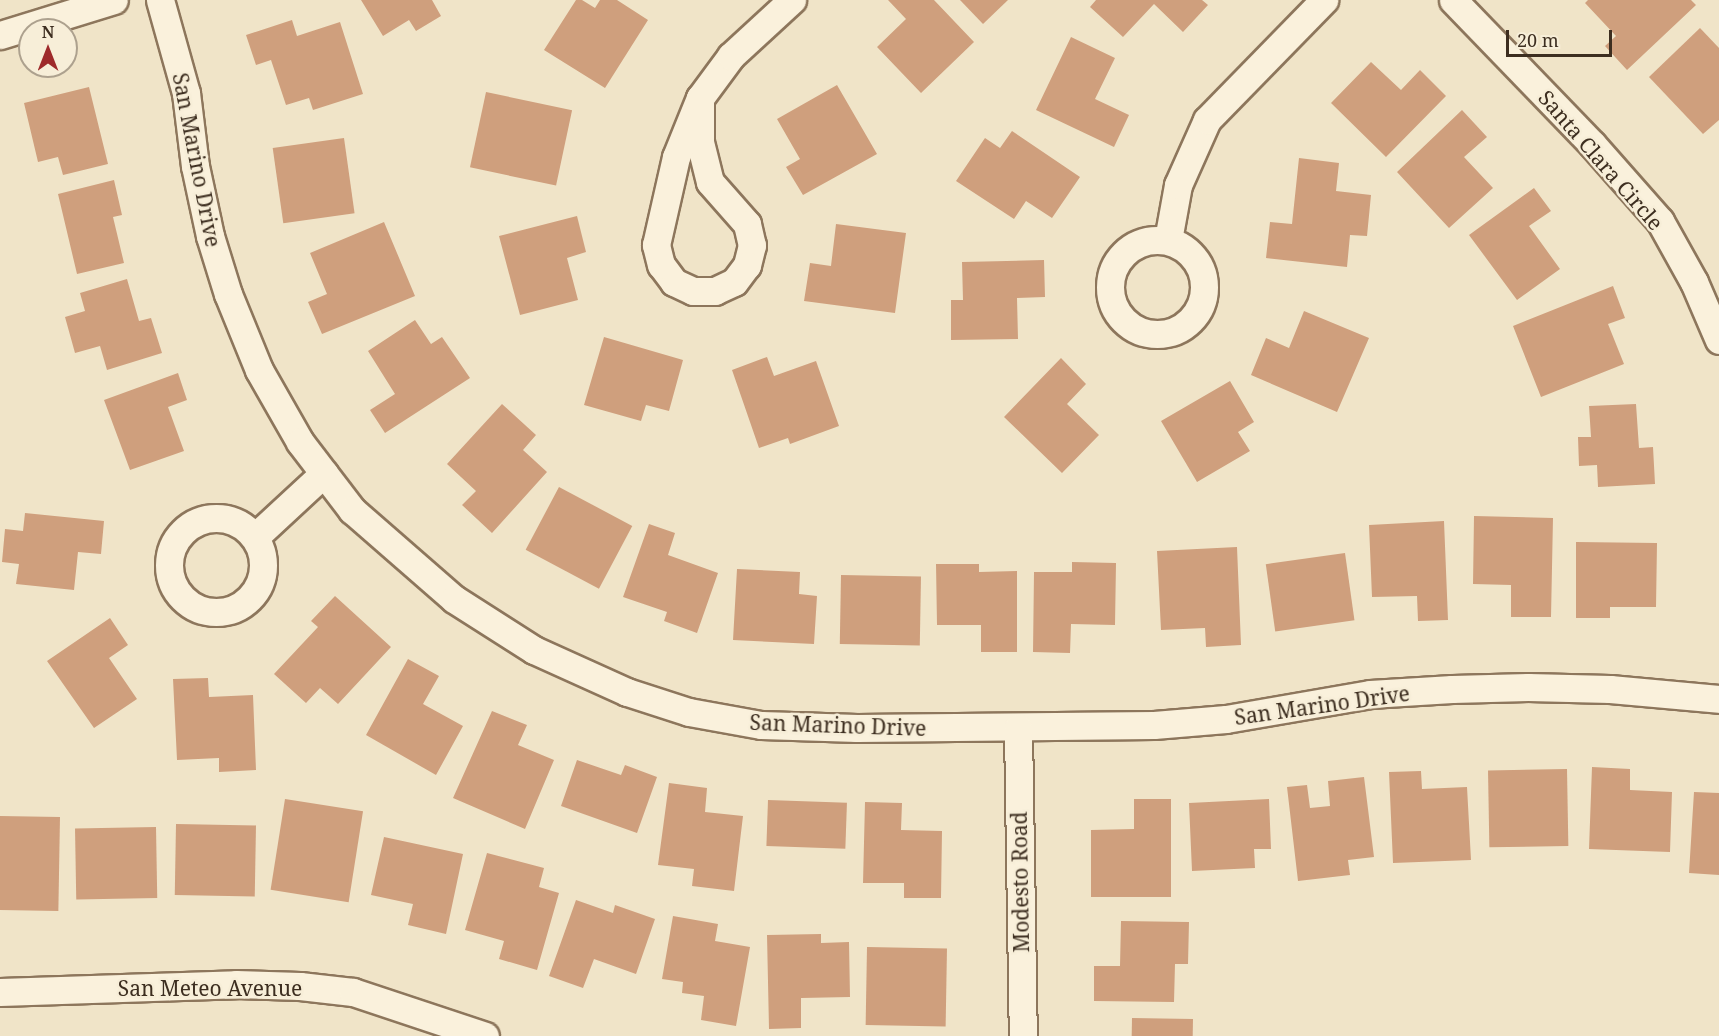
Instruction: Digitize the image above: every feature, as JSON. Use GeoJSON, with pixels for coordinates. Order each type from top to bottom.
{"type":"FeatureCollection","features":[{"type":"Feature","properties":{"kind":"street"},"geometry":{"type":"LineString","coordinates":[[0,35],[114,0]]}},
{"type":"Feature","properties":{"kind":"street","name":"San Marino Drive"},"geometry":{"type":"LineString","coordinates":[[160,0],[186,93],[195,166],[210,236],[228,294],[259,370],[300,442],[352,510],[454,599],[534,650],[627,692],[689,712],[761,725],[857,728],[1143,725],[1226,719],[1370,694],[1452,689],[1528,687],[1718,692]]}},
{"type":"Feature","properties":{"kind":"street"},"geometry":{"type":"LineString","coordinates":[[700,98],[700,142],[710,182],[747,224],[752,245],[747,265],[734,282],[715,291],[693,291],[674,282],[661,265],[656,245],[676,157],[700,98],[731,56],[792,0]]}},
{"type":"Feature","properties":{"kind":"street"},"geometry":{"type":"LineString","coordinates":[[1168,240],[1178,185],[1207,120],[1324,0]]}},
{"type":"Feature","properties":{"kind":"street","name":"Santa Clara Circle"},"geometry":{"type":"LineString","coordinates":[[1454,0],[1592,144],[1660,221],[1694,282],[1719,340]]}},
{"type":"Feature","properties":{"kind":"street"},"geometry":{"type":"LineString","coordinates":[[255,537],[324,474]]}},
{"type":"Feature","properties":{"kind":"street","name":"Modesto Road"},"geometry":{"type":"LineString","coordinates":[[1018,728],[1023,1036]]}},
{"type":"Feature","properties":{"kind":"street","name":"San Meteo Avenue"},"geometry":{"type":"LineString","coordinates":[[0,992],[236,984],[300,986],[353,992],[486,1036]]}},
{"type":"Feature","properties":{"kind":"building"},"geometry":{"type":"Polygon","coordinates":[[[361,0],[432,0],[441,16],[416,31],[409,20],[383,36],[361,0]]]}},
{"type":"Feature","properties":{"kind":"building"},"geometry":{"type":"Polygon","coordinates":[[[576,0],[582,0],[595,8],[600,0],[617,0],[648,20],[605,88],[544,50],[576,0]]]}},
{"type":"Feature","properties":{"kind":"building"},"geometry":{"type":"Polygon","coordinates":[[[888,0],[934,0],[974,42],[921,93],[877,47],[906,19],[888,0]]]}},
{"type":"Feature","properties":{"kind":"building"},"geometry":{"type":"Polygon","coordinates":[[[960,0],[1008,0],[983,24],[960,0]]]}},
{"type":"Feature","properties":{"kind":"building"},"geometry":{"type":"Polygon","coordinates":[[[1096,0],[1202,0],[1208,5],[1183,32],[1154,4],[1123,37],[1090,7],[1096,0]]]}},
{"type":"Feature","properties":{"kind":"building"},"geometry":{"type":"Polygon","coordinates":[[[1588,0],[1691,0],[1696,5],[1627,70],[1605,46],[1616,36],[1585,3],[1588,0]]]}},
{"type":"Feature","properties":{"kind":"building"},"geometry":{"type":"Polygon","coordinates":[[[292,20],[297,36],[340,22],[363,94],[313,110],[309,98],[286,105],[271,60],[256,65],[246,35],[292,20]]]}},
{"type":"Feature","properties":{"kind":"building"},"geometry":{"type":"Polygon","coordinates":[[[1700,28],[1719,48],[1719,120],[1703,134],[1649,77],[1700,28]]]}},
{"type":"Feature","properties":{"kind":"building"},"geometry":{"type":"Polygon","coordinates":[[[1071,37],[1115,58],[1095,99],[1129,115],[1114,147],[1036,110],[1071,37]]]}},
{"type":"Feature","properties":{"kind":"building"},"geometry":{"type":"Polygon","coordinates":[[[1371,62],[1401,90],[1420,70],[1446,96],[1386,157],[1331,103],[1371,62]]]}},
{"type":"Feature","properties":{"kind":"building"},"geometry":{"type":"Polygon","coordinates":[[[837,85],[877,154],[803,195],[786,167],[800,159],[777,119],[837,85]]]}},
{"type":"Feature","properties":{"kind":"building"},"geometry":{"type":"Polygon","coordinates":[[[89,87],[108,164],[63,175],[58,157],[38,162],[24,103],[89,87]]]}},
{"type":"Feature","properties":{"kind":"building"},"geometry":{"type":"Polygon","coordinates":[[[486,92],[572,110],[556,186],[470,167],[486,92]]]}},
{"type":"Feature","properties":{"kind":"building"},"geometry":{"type":"Polygon","coordinates":[[[1462,110],[1487,137],[1464,157],[1493,188],[1449,228],[1397,172],[1462,110]]]}},
{"type":"Feature","properties":{"kind":"building"},"geometry":{"type":"Polygon","coordinates":[[[1012,131],[1080,177],[1052,218],[1026,201],[1014,219],[956,181],[985,138],[1000,148],[1012,131]]]}},
{"type":"Feature","properties":{"kind":"building"},"geometry":{"type":"Polygon","coordinates":[[[344,138],[355,213],[283,223],[273,148],[344,138]]]}},
{"type":"Feature","properties":{"kind":"building"},"geometry":{"type":"Polygon","coordinates":[[[1299,158],[1339,163],[1336,191],[1371,195],[1367,236],[1350,235],[1347,267],[1266,258],[1270,222],[1292,224],[1299,158]]]}},
{"type":"Feature","properties":{"kind":"building"},"geometry":{"type":"Polygon","coordinates":[[[114,180],[122,215],[113,217],[124,263],[77,274],[58,194],[114,180]]]}},
{"type":"Feature","properties":{"kind":"building"},"geometry":{"type":"Polygon","coordinates":[[[1534,188],[1551,211],[1529,226],[1560,269],[1517,300],[1469,235],[1534,188]]]}},
{"type":"Feature","properties":{"kind":"building"},"geometry":{"type":"Polygon","coordinates":[[[577,216],[586,252],[567,258],[578,300],[520,315],[499,236],[577,216]]]}},
{"type":"Feature","properties":{"kind":"building"},"geometry":{"type":"Polygon","coordinates":[[[384,222],[415,296],[322,334],[308,302],[327,294],[310,253],[384,222]]]}},
{"type":"Feature","properties":{"kind":"building"},"geometry":{"type":"Polygon","coordinates":[[[836,224],[906,233],[895,313],[804,301],[810,263],[831,266],[836,224]]]}},
{"type":"Feature","properties":{"kind":"building"},"geometry":{"type":"Polygon","coordinates":[[[1044,260],[1045,297],[1017,298],[1018,339],[951,340],[951,300],[963,300],[962,262],[1044,260]]]}},
{"type":"Feature","properties":{"kind":"building"},"geometry":{"type":"Polygon","coordinates":[[[127,279],[139,321],[151,318],[162,353],[107,370],[100,346],[75,353],[65,317],[85,311],[80,293],[127,279]]]}},
{"type":"Feature","properties":{"kind":"building"},"geometry":{"type":"Polygon","coordinates":[[[1613,286],[1625,318],[1608,324],[1624,364],[1541,397],[1513,326],[1613,286]]]}},
{"type":"Feature","properties":{"kind":"building"},"geometry":{"type":"Polygon","coordinates":[[[1304,311],[1369,338],[1337,412],[1251,375],[1266,338],[1289,348],[1304,311]]]}},
{"type":"Feature","properties":{"kind":"building"},"geometry":{"type":"Polygon","coordinates":[[[415,320],[431,344],[442,337],[470,378],[385,433],[370,410],[395,394],[368,351],[415,320]]]}},
{"type":"Feature","properties":{"kind":"building"},"geometry":{"type":"Polygon","coordinates":[[[604,337],[683,360],[669,411],[646,405],[641,421],[584,405],[604,337]]]}},
{"type":"Feature","properties":{"kind":"building"},"geometry":{"type":"Polygon","coordinates":[[[767,357],[774,376],[816,361],[839,426],[790,444],[788,438],[759,448],[732,370],[767,357]]]}},
{"type":"Feature","properties":{"kind":"building"},"geometry":{"type":"Polygon","coordinates":[[[1061,358],[1086,384],[1067,404],[1099,435],[1062,473],[1004,417],[1061,358]]]}},
{"type":"Feature","properties":{"kind":"building"},"geometry":{"type":"Polygon","coordinates":[[[178,373],[187,400],[168,407],[184,451],[130,470],[104,400],[178,373]]]}},
{"type":"Feature","properties":{"kind":"building"},"geometry":{"type":"Polygon","coordinates":[[[1230,381],[1254,422],[1238,432],[1250,451],[1197,482],[1161,421],[1230,381]]]}},
{"type":"Feature","properties":{"kind":"building"},"geometry":{"type":"Polygon","coordinates":[[[502,404],[536,435],[523,450],[547,472],[492,533],[462,505],[476,491],[447,464],[502,404]]]}},
{"type":"Feature","properties":{"kind":"building"},"geometry":{"type":"Polygon","coordinates":[[[1636,404],[1639,448],[1653,447],[1655,484],[1598,487],[1597,465],[1579,466],[1578,437],[1591,437],[1589,406],[1636,404]]]}},
{"type":"Feature","properties":{"kind":"building"},"geometry":{"type":"Polygon","coordinates":[[[559,487],[632,526],[599,589],[526,550],[559,487]]]}},
{"type":"Feature","properties":{"kind":"building"},"geometry":{"type":"Polygon","coordinates":[[[25,513],[104,521],[101,554],[78,552],[74,590],[16,584],[19,564],[2,562],[5,529],[23,531],[25,513]]]}},
{"type":"Feature","properties":{"kind":"building"},"geometry":{"type":"Polygon","coordinates":[[[1474,516],[1553,518],[1551,617],[1511,617],[1511,585],[1473,584],[1474,516]]]}},
{"type":"Feature","properties":{"kind":"building"},"geometry":{"type":"Polygon","coordinates":[[[1444,521],[1448,620],[1418,621],[1417,596],[1372,597],[1369,525],[1444,521]]]}},
{"type":"Feature","properties":{"kind":"building"},"geometry":{"type":"Polygon","coordinates":[[[649,524],[675,533],[668,555],[718,573],[697,633],[664,621],[667,612],[623,597],[649,524]]]}},
{"type":"Feature","properties":{"kind":"building"},"geometry":{"type":"Polygon","coordinates":[[[1576,542],[1657,543],[1656,607],[1610,607],[1610,618],[1576,618],[1576,542]]]}},
{"type":"Feature","properties":{"kind":"building"},"geometry":{"type":"Polygon","coordinates":[[[1237,547],[1241,645],[1206,647],[1205,628],[1161,630],[1157,551],[1237,547]]]}},
{"type":"Feature","properties":{"kind":"building"},"geometry":{"type":"Polygon","coordinates":[[[1345,553],[1354,620],[1275,631],[1266,564],[1345,553]]]}},
{"type":"Feature","properties":{"kind":"building"},"geometry":{"type":"Polygon","coordinates":[[[1072,562],[1116,563],[1115,625],[1071,624],[1070,653],[1033,652],[1034,572],[1072,572],[1072,562]]]}},
{"type":"Feature","properties":{"kind":"building"},"geometry":{"type":"Polygon","coordinates":[[[936,564],[979,564],[979,572],[1017,571],[1017,652],[981,652],[981,625],[937,625],[936,564]]]}},
{"type":"Feature","properties":{"kind":"building"},"geometry":{"type":"Polygon","coordinates":[[[737,569],[800,572],[799,594],[817,596],[814,644],[733,640],[737,569]]]}},
{"type":"Feature","properties":{"kind":"building"},"geometry":{"type":"Polygon","coordinates":[[[841,575],[921,576],[920,645],[840,644],[841,575]]]}},
{"type":"Feature","properties":{"kind":"building"},"geometry":{"type":"Polygon","coordinates":[[[335,596],[391,647],[338,704],[320,688],[306,703],[274,674],[318,627],[311,621],[335,596]]]}},
{"type":"Feature","properties":{"kind":"building"},"geometry":{"type":"Polygon","coordinates":[[[110,618],[128,645],[109,658],[137,699],[94,728],[47,661],[110,618]]]}},
{"type":"Feature","properties":{"kind":"building"},"geometry":{"type":"Polygon","coordinates":[[[408,659],[439,676],[423,704],[463,726],[436,775],[366,735],[408,659]]]}},
{"type":"Feature","properties":{"kind":"building"},"geometry":{"type":"Polygon","coordinates":[[[208,678],[209,697],[253,695],[256,770],[219,772],[219,758],[177,760],[173,679],[208,678]]]}},
{"type":"Feature","properties":{"kind":"building"},"geometry":{"type":"Polygon","coordinates":[[[492,711],[527,725],[518,745],[554,760],[525,829],[453,798],[492,711]]]}},
{"type":"Feature","properties":{"kind":"building"},"geometry":{"type":"Polygon","coordinates":[[[577,760],[621,775],[625,765],[657,777],[637,833],[561,806],[577,760]]]}},
{"type":"Feature","properties":{"kind":"building"},"geometry":{"type":"Polygon","coordinates":[[[1592,767],[1630,769],[1630,790],[1672,792],[1670,852],[1589,849],[1592,767]]]}},
{"type":"Feature","properties":{"kind":"building"},"geometry":{"type":"Polygon","coordinates":[[[1567,769],[1568,846],[1489,847],[1488,770],[1567,769]]]}},
{"type":"Feature","properties":{"kind":"building"},"geometry":{"type":"Polygon","coordinates":[[[1421,771],[1422,789],[1467,787],[1471,860],[1393,863],[1389,772],[1421,771]]]}},
{"type":"Feature","properties":{"kind":"building"},"geometry":{"type":"Polygon","coordinates":[[[1364,777],[1374,857],[1348,860],[1350,875],[1298,881],[1287,787],[1307,785],[1310,808],[1330,806],[1328,781],[1364,777]]]}},
{"type":"Feature","properties":{"kind":"building"},"geometry":{"type":"Polygon","coordinates":[[[669,783],[707,788],[705,812],[743,816],[734,891],[692,886],[694,869],[658,865],[669,783]]]}},
{"type":"Feature","properties":{"kind":"building"},"geometry":{"type":"Polygon","coordinates":[[[1694,792],[1719,793],[1719,875],[1689,873],[1694,792]]]}},
{"type":"Feature","properties":{"kind":"building"},"geometry":{"type":"Polygon","coordinates":[[[285,799],[363,811],[349,902],[271,890],[285,799]]]}},
{"type":"Feature","properties":{"kind":"building"},"geometry":{"type":"Polygon","coordinates":[[[1134,799],[1171,799],[1171,897],[1091,897],[1091,830],[1134,829],[1134,799]]]}},
{"type":"Feature","properties":{"kind":"building"},"geometry":{"type":"Polygon","coordinates":[[[1269,799],[1271,849],[1254,849],[1255,868],[1192,871],[1189,803],[1269,799]]]}},
{"type":"Feature","properties":{"kind":"building"},"geometry":{"type":"Polygon","coordinates":[[[768,800],[847,803],[845,849],[766,846],[768,800]]]}},
{"type":"Feature","properties":{"kind":"building"},"geometry":{"type":"Polygon","coordinates":[[[865,802],[902,803],[901,830],[942,831],[941,898],[904,898],[904,883],[863,883],[865,802]]]}},
{"type":"Feature","properties":{"kind":"building"},"geometry":{"type":"Polygon","coordinates":[[[0,816],[60,817],[58,911],[0,910],[0,816]]]}},
{"type":"Feature","properties":{"kind":"building"},"geometry":{"type":"Polygon","coordinates":[[[176,824],[256,825],[255,896],[175,895],[176,824]]]}},
{"type":"Feature","properties":{"kind":"building"},"geometry":{"type":"Polygon","coordinates":[[[156,827],[157,898],[76,899],[75,828],[156,827]]]}},
{"type":"Feature","properties":{"kind":"building"},"geometry":{"type":"Polygon","coordinates":[[[384,837],[463,854],[446,934],[408,925],[413,904],[371,895],[384,837]]]}},
{"type":"Feature","properties":{"kind":"building"},"geometry":{"type":"Polygon","coordinates":[[[487,853],[544,868],[539,887],[559,893],[537,970],[499,959],[504,941],[465,930],[487,853]]]}},
{"type":"Feature","properties":{"kind":"building"},"geometry":{"type":"Polygon","coordinates":[[[576,900],[613,913],[615,905],[655,919],[636,974],[594,959],[583,988],[549,976],[576,900]]]}},
{"type":"Feature","properties":{"kind":"building"},"geometry":{"type":"Polygon","coordinates":[[[673,916],[718,924],[715,941],[750,947],[736,1026],[701,1020],[704,996],[682,993],[683,982],[662,979],[673,916]]]}},
{"type":"Feature","properties":{"kind":"building"},"geometry":{"type":"Polygon","coordinates":[[[1121,921],[1189,922],[1188,964],[1175,964],[1174,1002],[1094,1001],[1094,966],[1120,966],[1121,921]]]}},
{"type":"Feature","properties":{"kind":"building"},"geometry":{"type":"Polygon","coordinates":[[[821,934],[821,943],[849,942],[850,997],[801,998],[801,1028],[769,1029],[767,935],[821,934]]]}},
{"type":"Feature","properties":{"kind":"building"},"geometry":{"type":"Polygon","coordinates":[[[867,947],[947,948],[946,1026],[866,1025],[867,947]]]}},
{"type":"Feature","properties":{"kind":"building"},"geometry":{"type":"Polygon","coordinates":[[[1132,1018],[1193,1019],[1193,1036],[1132,1036],[1132,1018]]]}}]}
